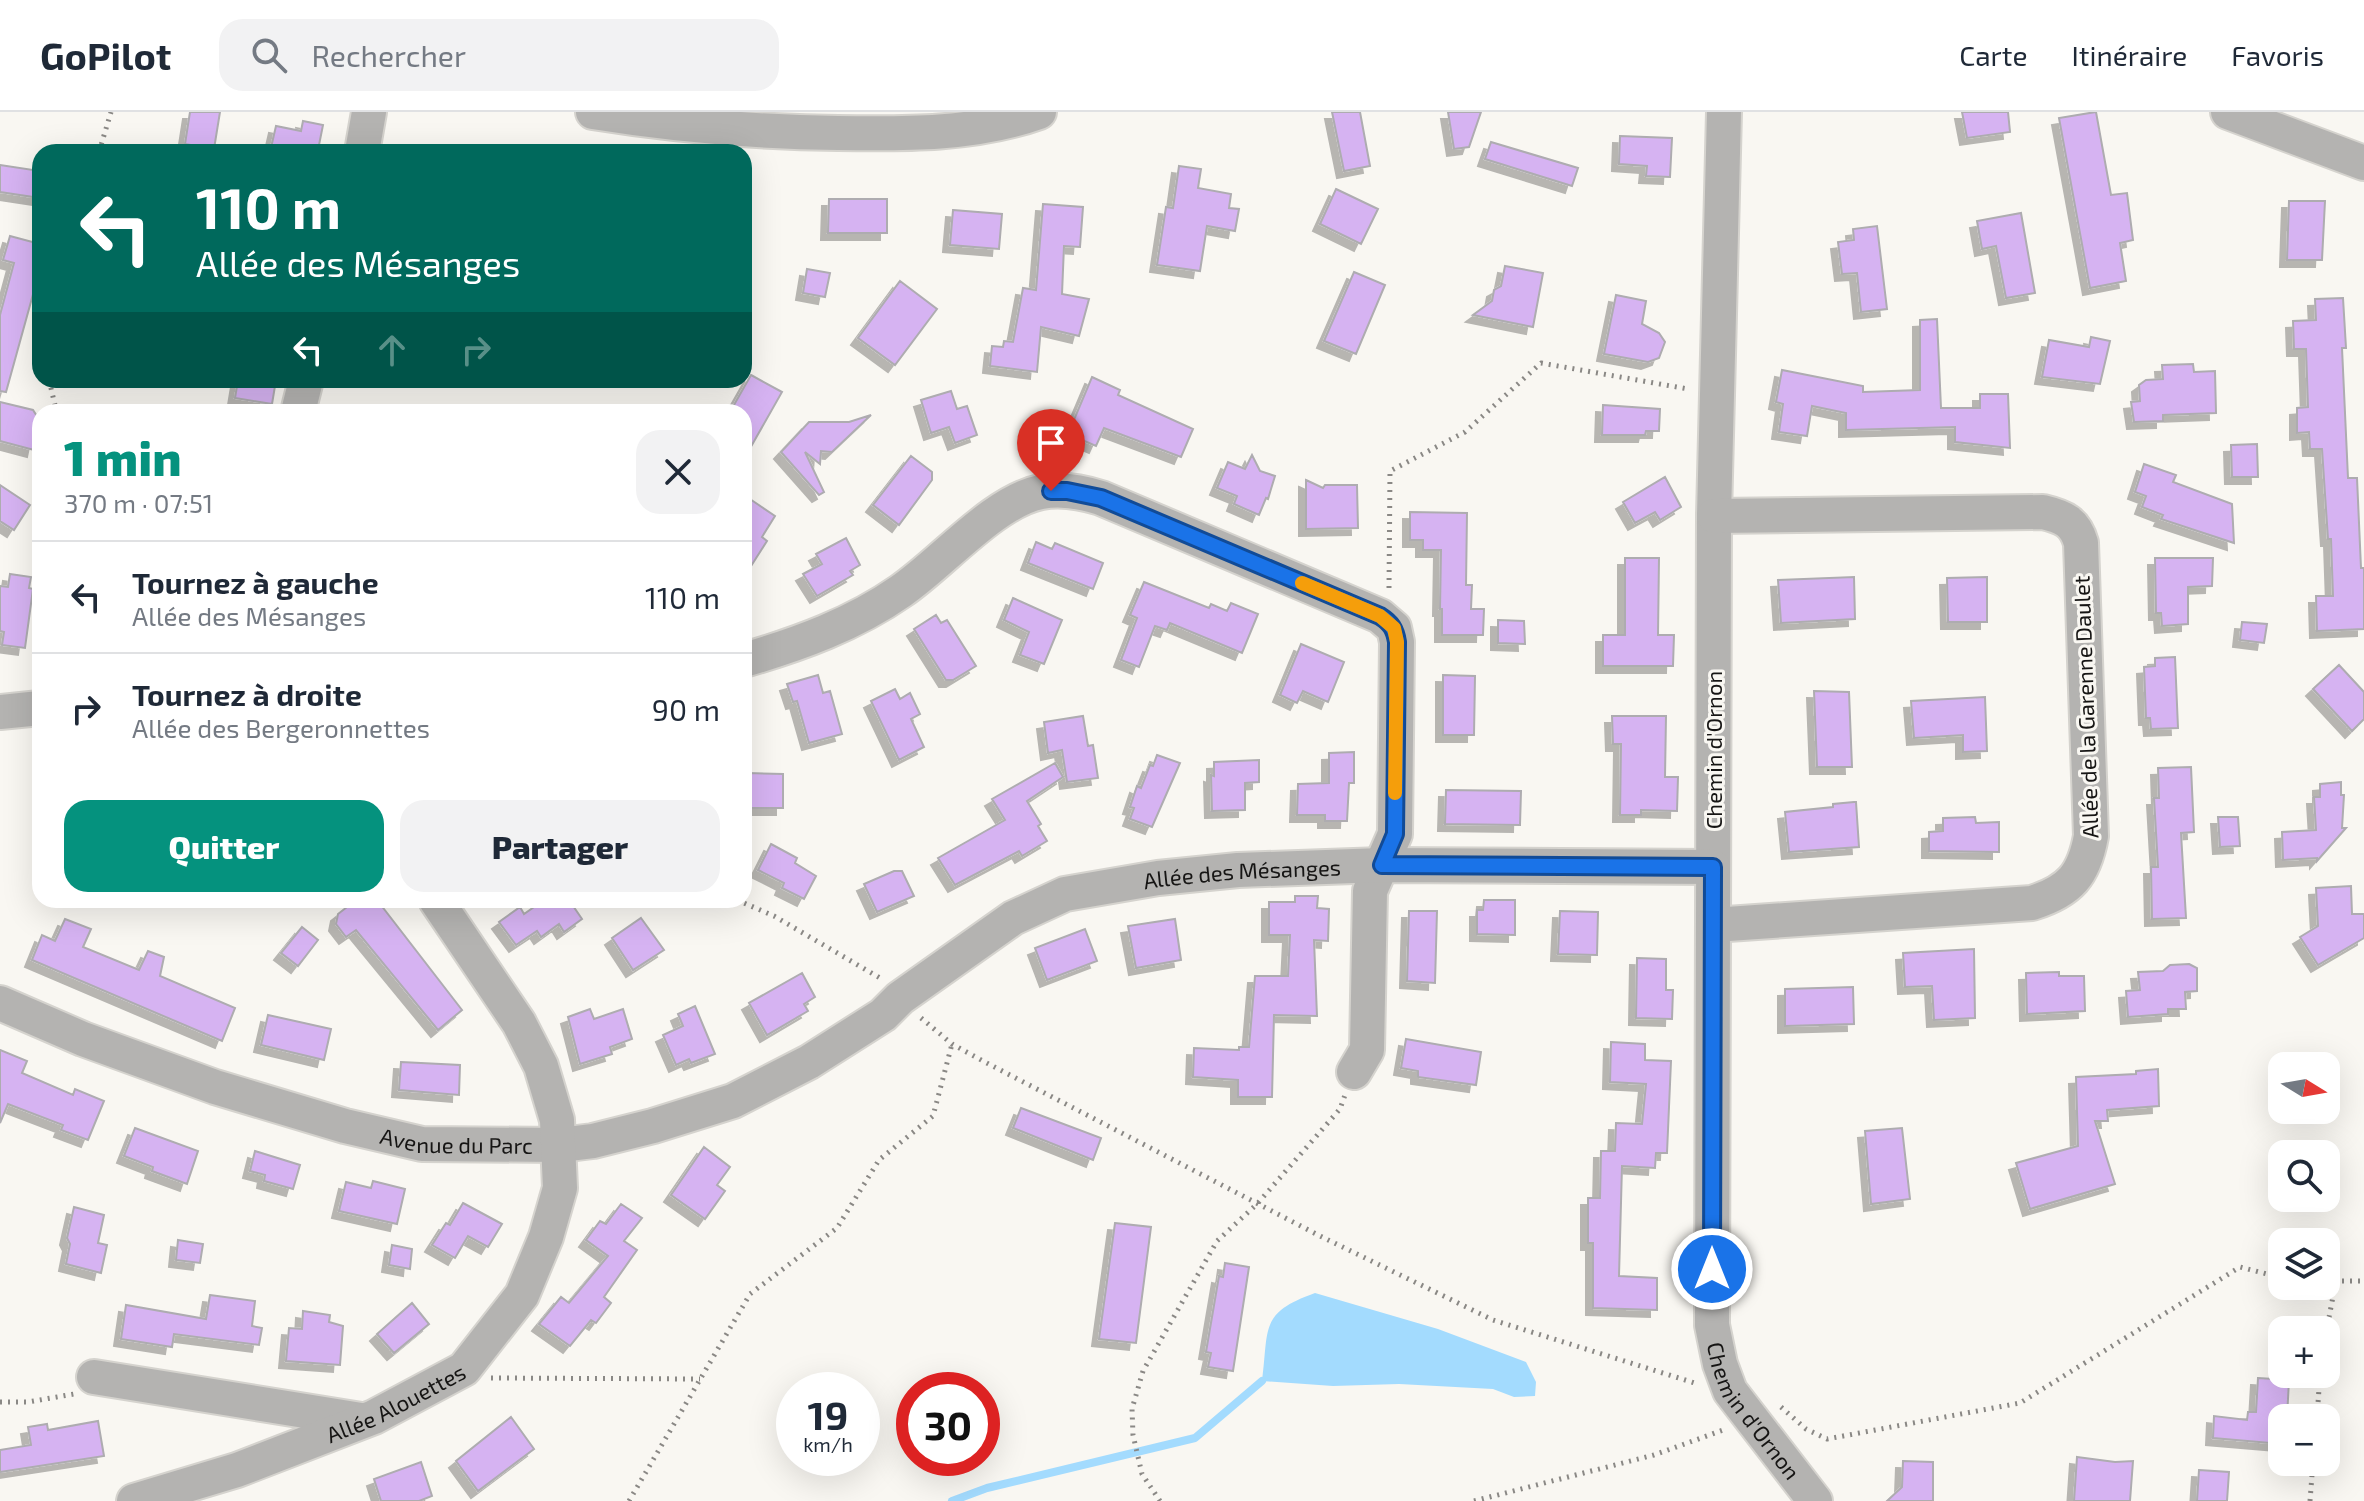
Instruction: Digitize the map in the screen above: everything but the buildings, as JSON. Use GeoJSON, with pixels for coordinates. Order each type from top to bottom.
{"type":"FeatureCollection","features":[{"type":"Feature","properties":{"kind":"street"},"geometry":{"type":"LineString","coordinates":[[363,144],[369,112]]}},
{"type":"Feature","properties":{"kind":"street"},"geometry":{"type":"LineString","coordinates":[[593,112],[708,126],[805,133],[879,134],[962,129],[1010,121],[1039,112]]}},
{"type":"Feature","properties":{"kind":"street","name":"Chemin d'Ornon"},"geometry":{"type":"LineString","coordinates":[[1724,112],[1714,516],[1711,1299],[1716,1346],[1730,1391],[1764,1411],[1815,1501]]}},
{"type":"Feature","properties":{"kind":"street"},"geometry":{"type":"LineString","coordinates":[[2228,112],[2364,163]]}},
{"type":"Feature","properties":{"kind":"street"},"geometry":{"type":"LineString","coordinates":[[752,658],[843,625],[901,591],[998,512],[1027,496],[1051,491],[1101,498],[1388,621],[1394,628],[1397,642],[1395,834],[1370,891],[1367,1050],[1354,1072]]}},
{"type":"Feature","properties":{"kind":"street","name":"Allée de la Garenne Daulet"},"geometry":{"type":"LineString","coordinates":[[1713,925],[2032,903],[2053,897],[2076,879],[2087,858],[2091,836],[2081,543],[2070,521],[2043,512],[1714,516]]}},
{"type":"Feature","properties":{"kind":"street"},"geometry":{"type":"LineString","coordinates":[[0,712],[32,709]]}},
{"type":"Feature","properties":{"kind":"street","name":"Allée des Mésanges"},"geometry":{"type":"LineString","coordinates":[[900,998],[1013,918],[1065,894],[1158,878],[1225,871],[1382,865],[1713,867]]}},
{"type":"Feature","properties":{"kind":"street","name":"Allée Alouettes"},"geometry":{"type":"LineString","coordinates":[[134,1501],[237,1470],[374,1417],[464,1369],[522,1295],[546,1237],[560,1188],[557,1120],[541,1066],[519,1023],[441,908]]}},
{"type":"Feature","properties":{"kind":"street","name":"Avenue du Parc"},"geometry":{"type":"LineString","coordinates":[[0,1003],[83,1039],[215,1087],[345,1126],[422,1144],[560,1145],[593,1141],[653,1126],[733,1101],[809,1062],[883,1015],[900,998]]}},
{"type":"Feature","properties":{"kind":"street"},"geometry":{"type":"LineString","coordinates":[[87,1385],[361,1420]]}},
{"type":"Feature","properties":{"kind":"path"},"geometry":{"type":"LineString","coordinates":[[101,144],[111,112]]}},
{"type":"Feature","properties":{"kind":"path"},"geometry":{"type":"LineString","coordinates":[[1388,621],[1390,471],[1465,432],[1541,363],[1717,394]]}},
{"type":"Feature","properties":{"kind":"path"},"geometry":{"type":"LineString","coordinates":[[752,906],[774,916],[882,979],[952,1044],[1257,1204],[1493,1320],[1699,1385],[1730,1391]]}},
{"type":"Feature","properties":{"kind":"path"},"geometry":{"type":"LineString","coordinates":[[629,1501],[750,1294],[837,1228],[879,1160],[933,1116],[952,1044]]}},
{"type":"Feature","properties":{"kind":"path"},"geometry":{"type":"LineString","coordinates":[[1160,1501],[1142,1474],[1133,1435],[1132,1409],[1143,1371],[1217,1241],[1257,1204],[1340,1109],[1354,1072]]}},
{"type":"Feature","properties":{"kind":"path"},"geometry":{"type":"LineString","coordinates":[[1474,1501],[1654,1455],[1764,1411],[1827,1439],[2020,1403],[2240,1267],[2268,1274]]}},
{"type":"Feature","properties":{"kind":"path"},"geometry":{"type":"LineString","coordinates":[[2340,1281],[2364,1281]]}},
{"type":"Feature","properties":{"kind":"path"},"geometry":{"type":"LineString","coordinates":[[464,1369],[485,1378],[700,1379]]}},
{"type":"Feature","properties":{"kind":"path"},"geometry":{"type":"LineString","coordinates":[[0,1402],[28,1402],[87,1385]]}},
{"type":"Feature","properties":{"kind":"path"},"geometry":{"type":"LineString","coordinates":[[2310,1501],[2312,1476]]}},
{"type":"Feature","properties":{"kind":"water"},"geometry":{"type":"Polygon","coordinates":[[[1315,1293],[1438,1329],[1526,1362],[1536,1382],[1535,1396],[1514,1397],[1493,1389],[1399,1384],[1333,1386],[1262,1381],[1267,1335],[1275,1316],[1297,1300],[1315,1293]]]}},
{"type":"Feature","properties":{"kind":"waterway"},"geometry":{"type":"LineString","coordinates":[[952,1501],[987,1488],[1195,1438],[1262,1381]]}},
{"type":"Feature","properties":{"kind":"slow traffic"},"geometry":{"type":"LineString","coordinates":[[1302,583],[1380,616],[1394,628],[1397,642],[1395,793]]}},
{"type":"Feature","properties":{"kind":"route"},"geometry":{"type":"LineString","coordinates":[[1051,491],[1084,493],[1101,498],[1388,621],[1394,628],[1397,642],[1395,834],[1382,865],[1713,867],[1712,1269]]}}]}
